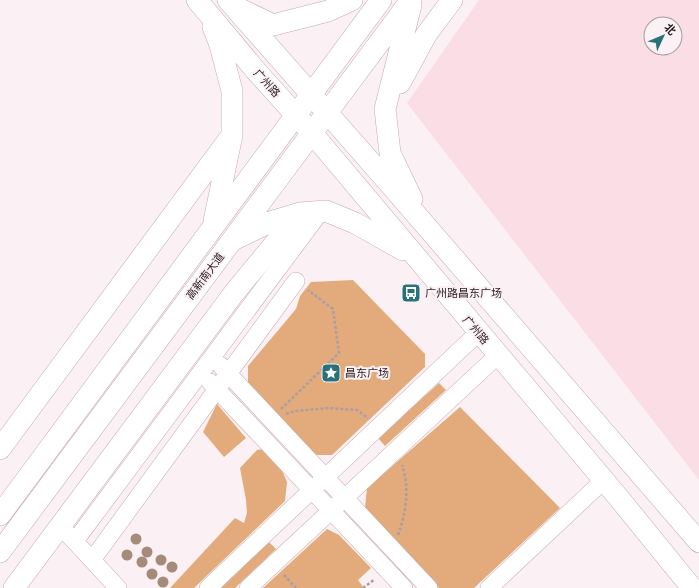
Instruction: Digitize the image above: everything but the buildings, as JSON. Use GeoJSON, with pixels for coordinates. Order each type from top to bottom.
{"type":"FeatureCollection","features":[{"type":"Feature","properties":{"kind":"main road"},"geometry":{"type":"LineString","coordinates":[[231,3],[272,25],[352,0]]}},
{"type":"Feature","properties":{"kind":"main road","name":"高新南大道"},"geometry":{"type":"LineString","coordinates":[[0,515],[295,114],[381,0]]}},
{"type":"Feature","properties":{"kind":"main road"},"geometry":{"type":"LineString","coordinates":[[411,0],[385,109],[390,152],[423,223]]}},
{"type":"Feature","properties":{"kind":"main road","name":"高新南大道"},"geometry":{"type":"LineString","coordinates":[[0,552],[411,0]]}},
{"type":"Feature","properties":{"kind":"main road"},"geometry":{"type":"LineString","coordinates":[[385,109],[426,35],[452,0]]}},
{"type":"Feature","properties":{"kind":"main road"},"geometry":{"type":"LineString","coordinates":[[231,3],[699,542]]}},
{"type":"Feature","properties":{"kind":"main road"},"geometry":{"type":"LineString","coordinates":[[202,6],[220,45],[232,91],[232,135],[212,228]]}},
{"type":"Feature","properties":{"kind":"main road","name":"广州路"},"geometry":{"type":"LineString","coordinates":[[202,6],[257,72],[312,133],[604,480],[692,588]]}},
{"type":"Feature","properties":{"kind":"main road"},"geometry":{"type":"LineString","coordinates":[[0,448],[232,135]]}},
{"type":"Feature","properties":{"kind":"main road"},"geometry":{"type":"LineString","coordinates":[[231,241],[270,222],[300,213],[326,211],[355,223],[416,258]]}},
{"type":"Feature","properties":{"kind":"main road"},"geometry":{"type":"LineString","coordinates":[[14,588],[69,532],[192,349],[234,293],[300,213]]}},
{"type":"Feature","properties":{"kind":"street"},"geometry":{"type":"LineString","coordinates":[[118,588],[69,532],[212,357],[321,211]]}},
{"type":"Feature","properties":{"kind":"street"},"geometry":{"type":"LineString","coordinates":[[92,560],[296,281]]}},
{"type":"Feature","properties":{"kind":"street"},"geometry":{"type":"LineString","coordinates":[[208,588],[479,332]]}},
{"type":"Feature","properties":{"kind":"street"},"geometry":{"type":"LineString","coordinates":[[192,349],[212,357],[429,588]]}},
{"type":"Feature","properties":{"kind":"street"},"geometry":{"type":"LineString","coordinates":[[192,349],[200,372],[404,588]]}},
{"type":"Feature","properties":{"kind":"street"},"geometry":{"type":"LineString","coordinates":[[248,588],[498,355]]}},
{"type":"Feature","properties":{"kind":"street"},"geometry":{"type":"LineString","coordinates":[[489,588],[604,480]]}},
{"type":"Feature","properties":{"kind":"path"},"geometry":{"type":"LineString","coordinates":[[270,419],[339,353],[333,309],[296,281]]}},
{"type":"Feature","properties":{"kind":"path"},"geometry":{"type":"LineString","coordinates":[[270,419],[295,411],[328,408],[357,410],[380,426]]}},
{"type":"Feature","properties":{"kind":"path"},"geometry":{"type":"LineString","coordinates":[[390,547],[398,535],[403,522],[406,505],[405,472],[396,450]]}},
{"type":"Feature","properties":{"kind":"shaded area"},"geometry":{"type":"Polygon","coordinates":[[[479,0],[699,0],[699,480],[407,103],[479,0]]]}},
{"type":"Feature","properties":{"kind":"shaded area"},"geometry":{"type":"Polygon","coordinates":[[[353,280],[425,354],[425,367],[332,455],[314,455],[248,383],[248,366],[296,309],[300,296],[311,282],[353,280]]]}},
{"type":"Feature","properties":{"kind":"shaded area"},"geometry":{"type":"Polygon","coordinates":[[[439,383],[446,390],[385,446],[378,438],[439,383]]]}},
{"type":"Feature","properties":{"kind":"shaded area"},"geometry":{"type":"Polygon","coordinates":[[[217,404],[246,438],[224,457],[203,432],[217,404]]]}},
{"type":"Feature","properties":{"kind":"shaded area"},"geometry":{"type":"Polygon","coordinates":[[[460,407],[560,508],[474,588],[439,588],[365,508],[367,488],[460,407]]]}},
{"type":"Feature","properties":{"kind":"shaded area"},"geometry":{"type":"Polygon","coordinates":[[[264,449],[280,466],[287,482],[285,501],[194,588],[170,588],[235,518],[244,523],[247,513],[240,468],[257,450],[264,449]]]}},
{"type":"Feature","properties":{"kind":"shaded area"},"geometry":{"type":"Polygon","coordinates":[[[327,529],[339,535],[371,568],[358,580],[364,588],[263,588],[327,529]]]}},
{"type":"Feature","properties":{"kind":"shaded area"},"geometry":{"type":"Polygon","coordinates":[[[269,542],[276,549],[235,588],[221,588],[269,542]]]}},
{"type":"Feature","properties":{"kind":"place","name":"广州路昌东广场"},"geometry":{"type":"Point","coordinates":[411,293]}},
{"type":"Feature","properties":{"kind":"place","name":"昌东广场"},"geometry":{"type":"Point","coordinates":[331,373]}}]}
